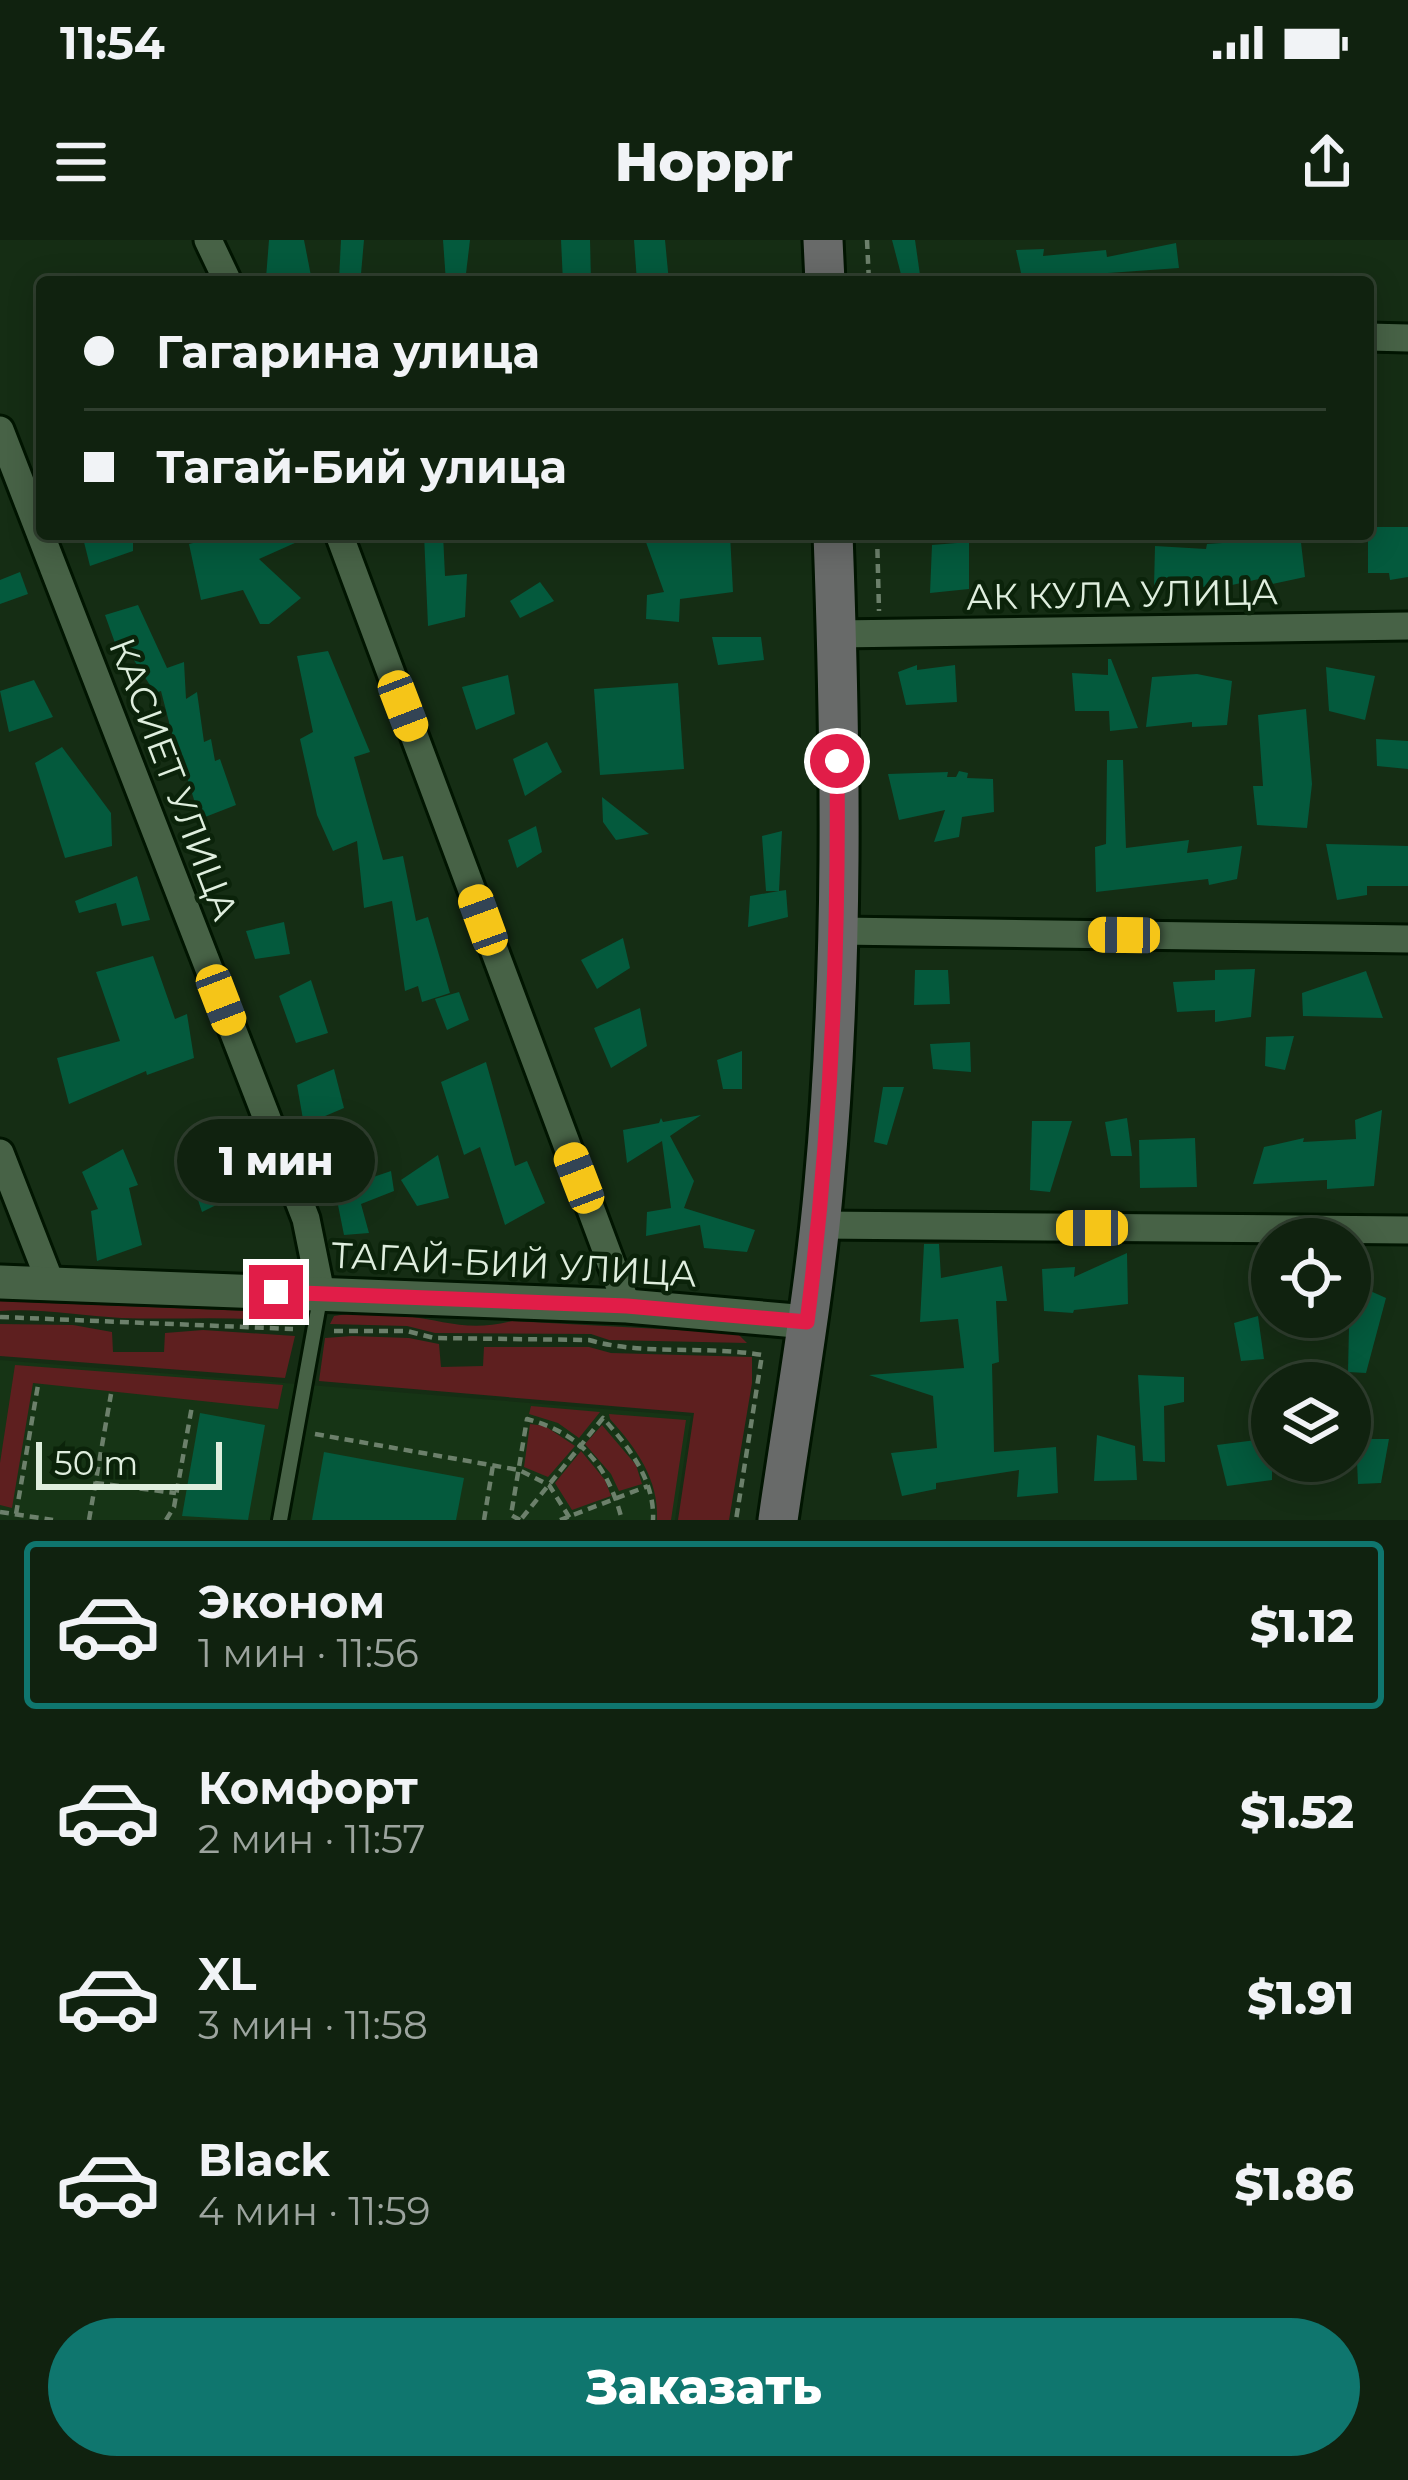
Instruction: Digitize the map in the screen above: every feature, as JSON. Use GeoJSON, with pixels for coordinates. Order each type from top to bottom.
{"type":"FeatureCollection","features":[{"type":"Feature","properties":{"kind":"main road"},"geometry":{"type":"LineString","coordinates":[[823,240],[824,276]]}},
{"type":"Feature","properties":{"kind":"main road"},"geometry":{"type":"LineString","coordinates":[[778,1520],[820,1225],[834,1056],[839,931],[832,540]]}},
{"type":"Feature","properties":{"kind":"street"},"geometry":{"type":"LineString","coordinates":[[208,240],[225,276]]}},
{"type":"Feature","properties":{"kind":"street"},"geometry":{"type":"LineString","coordinates":[[1374,338],[1408,338]]}},
{"type":"Feature","properties":{"kind":"street","name":"КАСИЕТ УЛИЦА"},"geometry":{"type":"LineString","coordinates":[[0,430],[36,523]]}},
{"type":"Feature","properties":{"kind":"street","name":"КАСИЕТ УЛИЦА"},"geometry":{"type":"LineString","coordinates":[[43,540],[306,1219],[321,1293]]}},
{"type":"Feature","properties":{"kind":"street"},"geometry":{"type":"LineString","coordinates":[[342,540],[627,1306]]}},
{"type":"Feature","properties":{"kind":"street","name":"АК КУЛА УЛИЦА"},"geometry":{"type":"LineString","coordinates":[[836,634],[1408,626]]}},
{"type":"Feature","properties":{"kind":"street"},"geometry":{"type":"LineString","coordinates":[[839,931],[1408,939]]}},
{"type":"Feature","properties":{"kind":"street"},"geometry":{"type":"LineString","coordinates":[[0,1153],[51,1284]]}},
{"type":"Feature","properties":{"kind":"street"},"geometry":{"type":"LineString","coordinates":[[820,1225],[1408,1230]]}},
{"type":"Feature","properties":{"kind":"street","name":"ТАГАЙ-БИЙ УЛИЦА"},"geometry":{"type":"LineString","coordinates":[[0,1282],[627,1306],[807,1322]]}},
{"type":"Feature","properties":{"kind":"lane"},"geometry":{"type":"LineString","coordinates":[[280,1520],[321,1293]]}},
{"type":"Feature","properties":{"kind":"path"},"geometry":{"type":"LineString","coordinates":[[867,240],[868,276]]}},
{"type":"Feature","properties":{"kind":"path"},"geometry":{"type":"LineString","coordinates":[[877,540],[880,616]]}},
{"type":"Feature","properties":{"kind":"path"},"geometry":{"type":"LineString","coordinates":[[0,1317],[276,1326],[314,1333],[407,1331],[434,1338],[589,1340],[612,1347],[722,1348],[762,1355],[736,1520]]}},
{"type":"Feature","properties":{"kind":"path"},"geometry":{"type":"LineString","coordinates":[[16,1514],[38,1385]]}},
{"type":"Feature","properties":{"kind":"path"},"geometry":{"type":"LineString","coordinates":[[89,1520],[111,1394]]}},
{"type":"Feature","properties":{"kind":"path"},"geometry":{"type":"LineString","coordinates":[[166,1520],[176,1493],[192,1406]]}},
{"type":"Feature","properties":{"kind":"path"},"geometry":{"type":"LineString","coordinates":[[622,1520],[603,1469],[581,1445],[555,1426],[527,1419],[511,1516],[521,1520],[581,1445],[602,1418],[629,1448],[648,1486],[653,1520]]}},
{"type":"Feature","properties":{"kind":"path"},"geometry":{"type":"LineString","coordinates":[[314,1433],[519,1469],[549,1485],[570,1518]]}},
{"type":"Feature","properties":{"kind":"path"},"geometry":{"type":"LineString","coordinates":[[484,1520],[493,1465]]}},
{"type":"Feature","properties":{"kind":"path"},"geometry":{"type":"LineString","coordinates":[[95,1483],[176,1493]]}},
{"type":"Feature","properties":{"kind":"path"},"geometry":{"type":"LineString","coordinates":[[560,1520],[648,1486]]}},
{"type":"Feature","properties":{"kind":"path"},"geometry":{"type":"LineString","coordinates":[[0,1512],[53,1520]]}},
{"type":"Feature","properties":{"kind":"shaded area"},"geometry":{"type":"Polygon","coordinates":[[[0,1301],[274,1312],[301,1314],[304,1320],[0,1311],[0,1301]]]}},
{"type":"Feature","properties":{"kind":"shaded area"},"geometry":{"type":"Polygon","coordinates":[[[334,1316],[406,1316],[470,1326],[512,1321],[737,1333],[747,1343],[609,1340],[591,1334],[435,1333],[407,1326],[330,1324],[334,1316]]]}},
{"type":"Feature","properties":{"kind":"shaded area"},"geometry":{"type":"Polygon","coordinates":[[[0,1324],[73,1325],[112,1332],[113,1352],[164,1352],[165,1333],[203,1330],[295,1336],[285,1378],[0,1356],[0,1324]]]}},
{"type":"Feature","properties":{"kind":"shaded area"},"geometry":{"type":"Polygon","coordinates":[[[325,1338],[439,1344],[441,1367],[483,1366],[484,1347],[589,1347],[611,1353],[752,1357],[752,1383],[729,1520],[678,1520],[694,1413],[319,1381],[325,1338]]]}},
{"type":"Feature","properties":{"kind":"shaded area"},"geometry":{"type":"Polygon","coordinates":[[[0,1360],[691,1416],[675,1520],[0,1520],[0,1360]]]}},
{"type":"Feature","properties":{"kind":"shaded area"},"geometry":{"type":"Polygon","coordinates":[[[15,1365],[283,1385],[278,1409],[33,1383],[12,1508],[0,1505],[0,1463],[15,1365]]]}},
{"type":"Feature","properties":{"kind":"shaded area"},"geometry":{"type":"Polygon","coordinates":[[[531,1406],[600,1412],[579,1438],[558,1423],[529,1414],[531,1406]]]}},
{"type":"Feature","properties":{"kind":"shaded area"},"geometry":{"type":"Polygon","coordinates":[[[609,1414],[686,1420],[671,1520],[657,1520],[650,1478],[609,1414]]]}},
{"type":"Feature","properties":{"kind":"shaded area"},"geometry":{"type":"Polygon","coordinates":[[[530,1424],[545,1426],[575,1446],[548,1477],[524,1467],[530,1424]]]}},
{"type":"Feature","properties":{"kind":"shaded area"},"geometry":{"type":"Polygon","coordinates":[[[602,1425],[636,1465],[642,1484],[619,1491],[585,1444],[602,1425]]]}},
{"type":"Feature","properties":{"kind":"shaded area"},"geometry":{"type":"Polygon","coordinates":[[[581,1451],[605,1480],[611,1496],[572,1510],[555,1483],[581,1451]]]}},
{"type":"Feature","properties":{"kind":"building"},"geometry":{"type":"Polygon","coordinates":[[[269,240],[304,240],[311,276],[266,276],[269,240]]]}},
{"type":"Feature","properties":{"kind":"building"},"geometry":{"type":"Polygon","coordinates":[[[341,240],[364,240],[361,274],[339,276],[341,240]]]}},
{"type":"Feature","properties":{"kind":"building"},"geometry":{"type":"Polygon","coordinates":[[[443,240],[470,240],[466,276],[446,276],[443,240]]]}},
{"type":"Feature","properties":{"kind":"building"},"geometry":{"type":"Polygon","coordinates":[[[561,240],[590,240],[591,276],[563,276],[561,240]]]}},
{"type":"Feature","properties":{"kind":"building"},"geometry":{"type":"Polygon","coordinates":[[[634,240],[665,240],[668,276],[637,276],[634,240]]]}},
{"type":"Feature","properties":{"kind":"building"},"geometry":{"type":"Polygon","coordinates":[[[892,240],[915,240],[920,276],[901,276],[892,240]]]}},
{"type":"Feature","properties":{"kind":"building"},"geometry":{"type":"Polygon","coordinates":[[[1176,243],[1179,268],[1108,276],[1022,276],[1016,250],[1044,249],[1043,256],[1106,250],[1107,257],[1176,243]]]}},
{"type":"Feature","properties":{"kind":"building"},"geometry":{"type":"Polygon","coordinates":[[[1374,527],[1408,527],[1408,577],[1390,580],[1389,573],[1368,573],[1368,540],[1374,540],[1374,527]]]}},
{"type":"Feature","properties":{"kind":"building"},"geometry":{"type":"Polygon","coordinates":[[[84,540],[133,540],[133,551],[90,566],[84,540]]]}},
{"type":"Feature","properties":{"kind":"building"},"geometry":{"type":"Polygon","coordinates":[[[302,540],[259,559],[301,598],[269,624],[260,624],[243,590],[201,600],[189,544],[302,540]]]}},
{"type":"Feature","properties":{"kind":"building"},"geometry":{"type":"Polygon","coordinates":[[[424,540],[443,540],[445,576],[467,574],[465,617],[428,626],[424,540]]]}},
{"type":"Feature","properties":{"kind":"building"},"geometry":{"type":"Polygon","coordinates":[[[645,540],[730,540],[733,592],[680,599],[679,622],[646,619],[647,595],[664,592],[645,540]]]}},
{"type":"Feature","properties":{"kind":"building"},"geometry":{"type":"Polygon","coordinates":[[[1301,540],[1305,577],[1268,585],[1268,577],[1205,591],[1205,587],[1154,587],[1155,546],[1206,549],[1207,544],[1301,540]]]}},
{"type":"Feature","properties":{"kind":"building"},"geometry":{"type":"Polygon","coordinates":[[[969,542],[969,589],[930,593],[932,545],[969,542]]]}},
{"type":"Feature","properties":{"kind":"building"},"geometry":{"type":"Polygon","coordinates":[[[20,572],[28,594],[0,604],[0,580],[20,572]]]}},
{"type":"Feature","properties":{"kind":"building"},"geometry":{"type":"Polygon","coordinates":[[[540,582],[554,601],[520,618],[510,601],[540,582]]]}},
{"type":"Feature","properties":{"kind":"building"},"geometry":{"type":"Polygon","coordinates":[[[138,605],[167,668],[184,662],[186,699],[197,692],[204,742],[211,739],[215,761],[220,759],[236,805],[200,819],[161,691],[155,693],[130,654],[120,657],[105,615],[138,605]]]}},
{"type":"Feature","properties":{"kind":"building"},"geometry":{"type":"Polygon","coordinates":[[[712,637],[761,637],[764,660],[718,665],[712,637]]]}},
{"type":"Feature","properties":{"kind":"building"},"geometry":{"type":"Polygon","coordinates":[[[328,651],[370,752],[354,757],[383,860],[403,856],[416,921],[428,917],[450,993],[422,1002],[418,986],[405,991],[392,901],[364,908],[357,841],[333,851],[317,815],[300,739],[313,732],[297,656],[328,651]]]}},
{"type":"Feature","properties":{"kind":"building"},"geometry":{"type":"Polygon","coordinates":[[[1108,659],[1138,728],[1110,731],[1109,711],[1075,711],[1072,673],[1108,675],[1108,659]]]}},
{"type":"Feature","properties":{"kind":"building"},"geometry":{"type":"Polygon","coordinates":[[[917,665],[917,670],[955,665],[957,702],[906,705],[898,672],[917,665]]]}},
{"type":"Feature","properties":{"kind":"building"},"geometry":{"type":"Polygon","coordinates":[[[1326,667],[1375,676],[1365,720],[1329,711],[1326,667]]]}},
{"type":"Feature","properties":{"kind":"building"},"geometry":{"type":"Polygon","coordinates":[[[1197,674],[1232,681],[1227,725],[1192,727],[1192,722],[1146,727],[1152,677],[1197,674]]]}},
{"type":"Feature","properties":{"kind":"building"},"geometry":{"type":"Polygon","coordinates":[[[508,675],[515,714],[476,730],[462,687],[508,675]]]}},
{"type":"Feature","properties":{"kind":"building"},"geometry":{"type":"Polygon","coordinates":[[[34,680],[53,717],[9,732],[0,691],[34,680]]]}},
{"type":"Feature","properties":{"kind":"building"},"geometry":{"type":"Polygon","coordinates":[[[678,683],[684,769],[600,775],[594,689],[678,683]]]}},
{"type":"Feature","properties":{"kind":"building"},"geometry":{"type":"Polygon","coordinates":[[[1306,709],[1312,784],[1307,828],[1257,825],[1253,786],[1263,786],[1258,715],[1306,709]]]}},
{"type":"Feature","properties":{"kind":"building"},"geometry":{"type":"Polygon","coordinates":[[[1376,739],[1408,741],[1408,769],[1377,766],[1376,739]]]}},
{"type":"Feature","properties":{"kind":"building"},"geometry":{"type":"Polygon","coordinates":[[[547,742],[562,772],[525,796],[513,759],[547,742]]]}},
{"type":"Feature","properties":{"kind":"building"},"geometry":{"type":"Polygon","coordinates":[[[62,747],[111,813],[112,846],[65,858],[35,763],[62,747]]]}},
{"type":"Feature","properties":{"kind":"building"},"geometry":{"type":"Polygon","coordinates":[[[1107,760],[1123,760],[1126,848],[1189,840],[1187,853],[1242,846],[1237,879],[1096,892],[1095,847],[1106,844],[1107,760]]]}},
{"type":"Feature","properties":{"kind":"building"},"geometry":{"type":"Polygon","coordinates":[[[959,771],[968,773],[967,778],[993,779],[994,812],[962,817],[959,837],[934,842],[945,810],[899,820],[888,774],[948,772],[947,777],[956,777],[959,771]]]}},
{"type":"Feature","properties":{"kind":"building"},"geometry":{"type":"Polygon","coordinates":[[[602,797],[649,834],[616,840],[603,822],[602,797]]]}},
{"type":"Feature","properties":{"kind":"building"},"geometry":{"type":"Polygon","coordinates":[[[536,826],[542,852],[517,868],[508,840],[536,826]]]}},
{"type":"Feature","properties":{"kind":"building"},"geometry":{"type":"Polygon","coordinates":[[[782,831],[779,891],[766,891],[762,836],[782,831]]]}},
{"type":"Feature","properties":{"kind":"building"},"geometry":{"type":"Polygon","coordinates":[[[1326,844],[1408,846],[1408,886],[1367,886],[1367,895],[1337,900],[1326,844]]]}},
{"type":"Feature","properties":{"kind":"building"},"geometry":{"type":"Polygon","coordinates":[[[137,876],[150,920],[122,926],[116,903],[79,913],[75,901],[137,876]]]}},
{"type":"Feature","properties":{"kind":"building"},"geometry":{"type":"Polygon","coordinates":[[[786,890],[788,917],[748,927],[750,896],[786,890]]]}},
{"type":"Feature","properties":{"kind":"building"},"geometry":{"type":"Polygon","coordinates":[[[284,922],[290,954],[255,959],[246,931],[284,922]]]}},
{"type":"Feature","properties":{"kind":"building"},"geometry":{"type":"Polygon","coordinates":[[[623,938],[630,968],[597,989],[581,960],[623,938]]]}},
{"type":"Feature","properties":{"kind":"building"},"geometry":{"type":"Polygon","coordinates":[[[153,956],[175,1019],[187,1014],[194,1058],[147,1075],[146,1071],[69,1104],[57,1058],[120,1041],[96,972],[153,956]]]}},
{"type":"Feature","properties":{"kind":"building"},"geometry":{"type":"Polygon","coordinates":[[[1255,969],[1251,1017],[1215,1022],[1215,1010],[1177,1012],[1173,982],[1215,980],[1215,970],[1255,969]]]}},
{"type":"Feature","properties":{"kind":"building"},"geometry":{"type":"Polygon","coordinates":[[[915,970],[948,970],[950,1004],[914,1005],[915,970]]]}},
{"type":"Feature","properties":{"kind":"building"},"geometry":{"type":"Polygon","coordinates":[[[1366,971],[1383,1018],[1303,1016],[1302,993],[1366,971]]]}},
{"type":"Feature","properties":{"kind":"building"},"geometry":{"type":"Polygon","coordinates":[[[311,980],[328,1033],[296,1043],[279,996],[311,980]]]}},
{"type":"Feature","properties":{"kind":"building"},"geometry":{"type":"Polygon","coordinates":[[[459,992],[469,1020],[447,1030],[435,999],[459,992]]]}},
{"type":"Feature","properties":{"kind":"building"},"geometry":{"type":"Polygon","coordinates":[[[640,1008],[647,1046],[611,1068],[594,1028],[640,1008]]]}},
{"type":"Feature","properties":{"kind":"building"},"geometry":{"type":"Polygon","coordinates":[[[1294,1036],[1285,1070],[1265,1066],[1266,1037],[1294,1036]]]}},
{"type":"Feature","properties":{"kind":"building"},"geometry":{"type":"Polygon","coordinates":[[[970,1042],[971,1072],[933,1069],[930,1044],[970,1042]]]}},
{"type":"Feature","properties":{"kind":"building"},"geometry":{"type":"Polygon","coordinates":[[[742,1051],[742,1089],[723,1089],[717,1060],[742,1051]]]}},
{"type":"Feature","properties":{"kind":"building"},"geometry":{"type":"Polygon","coordinates":[[[486,1062],[515,1166],[527,1161],[545,1203],[505,1225],[480,1147],[464,1155],[441,1082],[486,1062]]]}},
{"type":"Feature","properties":{"kind":"building"},"geometry":{"type":"Polygon","coordinates":[[[334,1069],[344,1108],[304,1125],[297,1085],[334,1069]]]}},
{"type":"Feature","properties":{"kind":"building"},"geometry":{"type":"Polygon","coordinates":[[[883,1087],[904,1087],[887,1145],[874,1142],[883,1087]]]}},
{"type":"Feature","properties":{"kind":"building"},"geometry":{"type":"Polygon","coordinates":[[[1382,1110],[1374,1186],[1327,1189],[1327,1180],[1253,1184],[1264,1147],[1304,1138],[1303,1142],[1356,1139],[1355,1120],[1382,1110]]]}},
{"type":"Feature","properties":{"kind":"building"},"geometry":{"type":"Polygon","coordinates":[[[701,1115],[670,1136],[694,1181],[684,1208],[755,1230],[747,1252],[704,1248],[700,1225],[646,1236],[647,1212],[671,1208],[662,1141],[627,1163],[623,1130],[659,1123],[661,1118],[663,1122],[701,1115]]]}},
{"type":"Feature","properties":{"kind":"building"},"geometry":{"type":"Polygon","coordinates":[[[1127,1118],[1132,1156],[1111,1156],[1105,1122],[1127,1118]]]}},
{"type":"Feature","properties":{"kind":"building"},"geometry":{"type":"Polygon","coordinates":[[[1032,1121],[1072,1121],[1050,1192],[1030,1190],[1032,1121]]]}},
{"type":"Feature","properties":{"kind":"building"},"geometry":{"type":"Polygon","coordinates":[[[1195,1138],[1197,1187],[1140,1188],[1139,1140],[1195,1138]]]}},
{"type":"Feature","properties":{"kind":"building"},"geometry":{"type":"Polygon","coordinates":[[[123,1149],[138,1185],[129,1188],[142,1245],[97,1261],[91,1211],[98,1209],[82,1172],[123,1149]]]}},
{"type":"Feature","properties":{"kind":"building"},"geometry":{"type":"Polygon","coordinates":[[[236,1150],[255,1186],[202,1212],[188,1170],[236,1150]]]}},
{"type":"Feature","properties":{"kind":"building"},"geometry":{"type":"Polygon","coordinates":[[[438,1155],[449,1198],[417,1206],[401,1180],[438,1155]]]}},
{"type":"Feature","properties":{"kind":"building"},"geometry":{"type":"Polygon","coordinates":[[[391,1171],[394,1191],[361,1204],[369,1233],[344,1235],[335,1190],[391,1171]]]}},
{"type":"Feature","properties":{"kind":"building"},"geometry":{"type":"Polygon","coordinates":[[[924,1244],[939,1244],[941,1278],[1002,1266],[1007,1301],[996,1301],[999,1362],[992,1364],[994,1452],[1056,1447],[1058,1493],[1017,1497],[1019,1470],[936,1483],[936,1489],[902,1496],[891,1453],[937,1448],[933,1396],[869,1375],[964,1368],[958,1319],[920,1322],[924,1244]]]}},
{"type":"Feature","properties":{"kind":"building"},"geometry":{"type":"Polygon","coordinates":[[[1127,1253],[1128,1304],[1073,1313],[1044,1311],[1042,1269],[1075,1267],[1074,1277],[1127,1253]]]}},
{"type":"Feature","properties":{"kind":"building"},"geometry":{"type":"Polygon","coordinates":[[[1371,1291],[1386,1298],[1369,1362],[1348,1362],[1349,1338],[1371,1338],[1371,1291]]]}},
{"type":"Feature","properties":{"kind":"building"},"geometry":{"type":"Polygon","coordinates":[[[1251,1318],[1251,1338],[1261,1338],[1264,1359],[1241,1361],[1234,1323],[1251,1318]]]}},
{"type":"Feature","properties":{"kind":"building"},"geometry":{"type":"Polygon","coordinates":[[[1138,1375],[1184,1377],[1184,1402],[1164,1406],[1165,1462],[1143,1461],[1138,1375]]]}},
{"type":"Feature","properties":{"kind":"building"},"geometry":{"type":"Polygon","coordinates":[[[200,1413],[265,1425],[248,1520],[182,1516],[200,1413]]]}},
{"type":"Feature","properties":{"kind":"building"},"geometry":{"type":"Polygon","coordinates":[[[1097,1435],[1135,1446],[1137,1480],[1094,1481],[1097,1435]]]}},
{"type":"Feature","properties":{"kind":"building"},"geometry":{"type":"Polygon","coordinates":[[[1371,1439],[1389,1439],[1381,1483],[1358,1484],[1371,1482],[1371,1439]]]}},
{"type":"Feature","properties":{"kind":"building"},"geometry":{"type":"Polygon","coordinates":[[[1251,1441],[1251,1482],[1257,1482],[1227,1486],[1217,1445],[1251,1441]]]}},
{"type":"Feature","properties":{"kind":"building"},"geometry":{"type":"Polygon","coordinates":[[[324,1452],[464,1478],[456,1520],[312,1520],[324,1452]]]}},
{"type":"Feature","properties":{"kind":"route"},"geometry":{"type":"LineString","coordinates":[[276,1292],[627,1306],[807,1322],[834,1056],[839,931],[837,761]]}}]}
